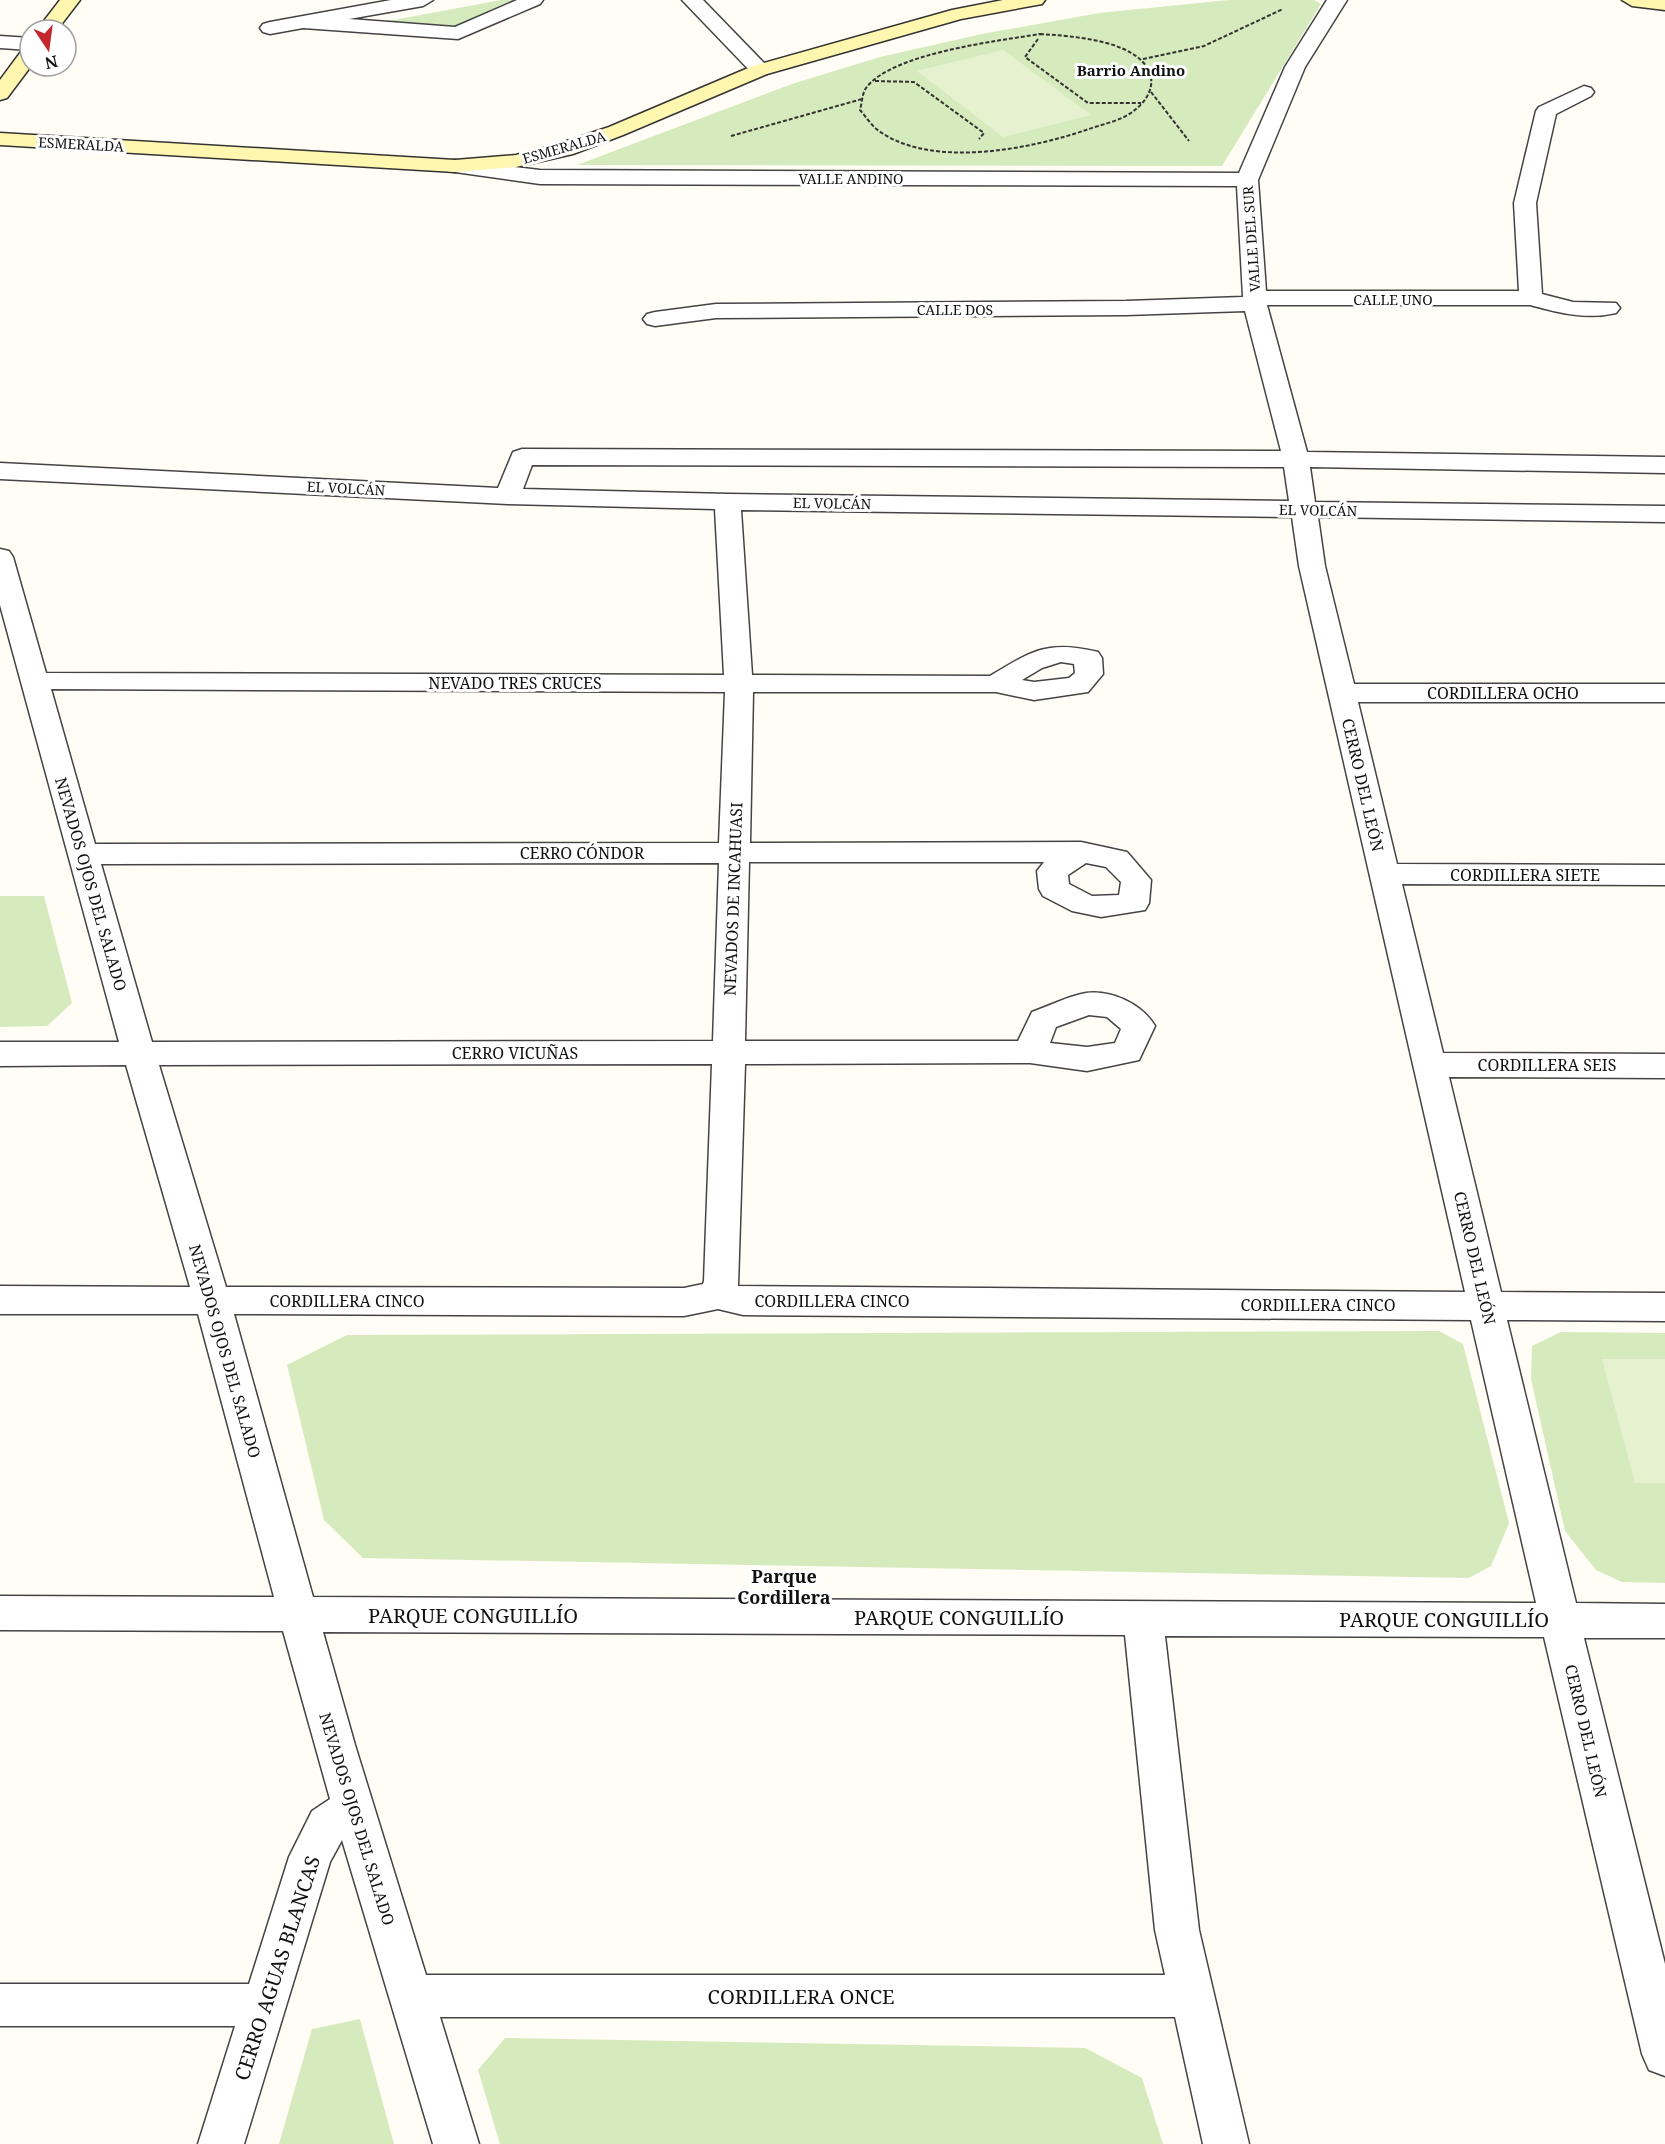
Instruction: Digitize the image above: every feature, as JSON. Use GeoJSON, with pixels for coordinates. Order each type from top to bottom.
{"type":"FeatureCollection","features":[{"type":"Feature","properties":{"kind":"street"},"geometry":{"type":"LineString","coordinates":[[56,18],[70,0]]}},
{"type":"Feature","properties":{"kind":"street"},"geometry":{"type":"LineString","coordinates":[[270,28],[423,0]]}},
{"type":"Feature","properties":{"kind":"street"},"geometry":{"type":"LineString","coordinates":[[303,22],[458,33],[533,0]]}},
{"type":"Feature","properties":{"kind":"street"},"geometry":{"type":"LineString","coordinates":[[692,0],[760,70]]}},
{"type":"Feature","properties":{"kind":"street","name":"ESMERALDA"},"geometry":{"type":"LineString","coordinates":[[0,139],[455,166],[516,161],[565,149],[616,131],[760,70],[959,14],[1035,0]]}},
{"type":"Feature","properties":{"kind":"street","name":"VALLE DEL SUR"},"geometry":{"type":"LineString","coordinates":[[1296,459],[1255,301],[1247,180],[1295,67],[1337,0]]}},
{"type":"Feature","properties":{"kind":"street"},"geometry":{"type":"LineString","coordinates":[[1632,0],[1665,4]]}},
{"type":"Feature","properties":{"kind":"street"},"geometry":{"type":"LineString","coordinates":[[0,42],[18,43]]}},
{"type":"Feature","properties":{"kind":"street"},"geometry":{"type":"LineString","coordinates":[[0,94],[18,69]]}},
{"type":"Feature","properties":{"kind":"street"},"geometry":{"type":"LineString","coordinates":[[1531,298],[1524,203],[1546,111],[1584,92]]}},
{"type":"Feature","properties":{"kind":"street","name":"VALLE ANDINO"},"geometry":{"type":"LineString","coordinates":[[455,166],[540,177],[1247,180]]}},
{"type":"Feature","properties":{"kind":"street","name":"CALLE UNO"},"geometry":{"type":"LineString","coordinates":[[1255,301],[1531,298],[1572,309],[1608,308]]}},
{"type":"Feature","properties":{"kind":"street","name":"CALLE DOS"},"geometry":{"type":"LineString","coordinates":[[655,319],[716,311],[1126,308],[1255,301]]}},
{"type":"Feature","properties":{"kind":"street"},"geometry":{"type":"LineString","coordinates":[[508,496],[522,457],[1296,459],[1665,465]]}},
{"type":"Feature","properties":{"kind":"street","name":"CERRO DEL LEÓN"},"geometry":{"type":"LineString","coordinates":[[1296,459],[1312,566],[1560,1620],[1658,2001],[1665,2054]]}},
{"type":"Feature","properties":{"kind":"street","name":"EL VOLCÁN"},"geometry":{"type":"LineString","coordinates":[[0,471],[508,496],[728,502],[1665,514]]}},
{"type":"Feature","properties":{"kind":"street","name":"NEVADOS DE INCAHUASI"},"geometry":{"type":"LineString","coordinates":[[718,1295],[722,1281],[739,684],[728,502]]}},
{"type":"Feature","properties":{"kind":"street","name":"NEVADOS OJOS DEL SALADO"},"geometry":{"type":"LineString","coordinates":[[3,578],[212,1301],[353,1807],[456,2144]]}},
{"type":"Feature","properties":{"kind":"street","name":"NEVADO TRES CRUCES"},"geometry":{"type":"LineString","coordinates":[[34,681],[996,684]]}},
{"type":"Feature","properties":{"kind":"street","name":"CORDILLERA OCHO"},"geometry":{"type":"LineString","coordinates":[[1342,693],[1665,693]]}},
{"type":"Feature","properties":{"kind":"street","name":"CERRO CÓNDOR"},"geometry":{"type":"LineString","coordinates":[[82,854],[1081,852]]}},
{"type":"Feature","properties":{"kind":"street","name":"CORDILLERA SIETE"},"geometry":{"type":"LineString","coordinates":[[1385,874],[1665,875]]}},
{"type":"Feature","properties":{"kind":"street","name":"CERRO VICUÑAS"},"geometry":{"type":"LineString","coordinates":[[0,1054],[1030,1052]]}},
{"type":"Feature","properties":{"kind":"street","name":"CORDILLERA SEIS"},"geometry":{"type":"LineString","coordinates":[[1429,1065],[1665,1066]]}},
{"type":"Feature","properties":{"kind":"street","name":"CORDILLERA CINCO"},"geometry":{"type":"LineString","coordinates":[[0,1300],[684,1302],[718,1295],[744,1301],[1665,1307]]}},
{"type":"Feature","properties":{"kind":"street","name":"PARQUE CONGUILLÍO"},"geometry":{"type":"LineString","coordinates":[[0,1613],[1665,1621]]}},
{"type":"Feature","properties":{"kind":"street"},"geometry":{"type":"LineString","coordinates":[[1143,1618],[1177,1930],[1226,2144]]}},
{"type":"Feature","properties":{"kind":"street","name":"CERRO AGUAS BLANCAS"},"geometry":{"type":"LineString","coordinates":[[221,2144],[310,1857],[327,1825],[353,1807]]}},
{"type":"Feature","properties":{"kind":"street","name":"CORDILLERA ONCE"},"geometry":{"type":"LineString","coordinates":[[411,1996],[1191,1996]]}},
{"type":"Feature","properties":{"kind":"street"},"geometry":{"type":"LineString","coordinates":[[0,2005],[264,2005]]}},
{"type":"Feature","properties":{"kind":"path"},"geometry":{"type":"LineString","coordinates":[[1143,59],[1204,46],[1293,4]]}},
{"type":"Feature","properties":{"kind":"path"},"geometry":{"type":"LineString","coordinates":[[1042,25],[1041,34],[1025,57],[1088,103],[1141,103]]}},
{"type":"Feature","properties":{"kind":"path"},"geometry":{"type":"LineString","coordinates":[[1041,34],[1112,45],[1143,59],[1152,73],[1151,92],[1134,112],[1068,136],[996,153],[967,153],[908,144],[879,131],[860,110],[866,87],[888,69],[950,50],[1041,34]]}},
{"type":"Feature","properties":{"kind":"path"},"geometry":{"type":"LineString","coordinates":[[865,80],[914,82],[984,133],[963,159]]}},
{"type":"Feature","properties":{"kind":"path"},"geometry":{"type":"LineString","coordinates":[[1151,92],[1192,145]]}},
{"type":"Feature","properties":{"kind":"path"},"geometry":{"type":"LineString","coordinates":[[722,137],[863,99]]}},
{"type":"Feature","properties":{"kind":"green space"},"geometry":{"type":"Polygon","coordinates":[[[501,0],[525,0],[452,27],[367,25],[501,0]]]}},
{"type":"Feature","properties":{"kind":"green space"},"geometry":{"type":"Polygon","coordinates":[[[1229,0],[1314,0],[1321,4],[1222,166],[577,165],[792,84],[880,57],[982,34],[1099,13],[1229,0]]]}},
{"type":"Feature","properties":{"kind":"green space"},"geometry":{"type":"Polygon","coordinates":[[[1003,50],[1091,115],[1003,137],[917,71],[1003,50]]]}},
{"type":"Feature","properties":{"kind":"green space"},"geometry":{"type":"Polygon","coordinates":[[[0,896],[44,896],[72,1003],[47,1026],[0,1027],[0,896]]]}},
{"type":"Feature","properties":{"kind":"green space"},"geometry":{"type":"Polygon","coordinates":[[[1439,1331],[1463,1344],[1509,1523],[1491,1566],[1469,1578],[363,1558],[324,1520],[287,1365],[347,1335],[1439,1331]]]}},
{"type":"Feature","properties":{"kind":"green space"},"geometry":{"type":"Polygon","coordinates":[[[1561,1332],[1665,1333],[1665,1583],[1622,1582],[1596,1570],[1565,1531],[1531,1379],[1532,1346],[1561,1332]]]}},
{"type":"Feature","properties":{"kind":"green space"},"geometry":{"type":"Polygon","coordinates":[[[1602,1359],[1665,1359],[1665,1483],[1635,1483],[1602,1359]]]}},
{"type":"Feature","properties":{"kind":"green space"},"geometry":{"type":"Polygon","coordinates":[[[360,2019],[394,2144],[279,2144],[312,2029],[360,2019]]]}},
{"type":"Feature","properties":{"kind":"green space"},"geometry":{"type":"Polygon","coordinates":[[[505,2038],[1085,2048],[1142,2078],[1163,2144],[500,2144],[478,2070],[505,2038]]]}},
{"type":"Feature","properties":{"kind":"district","name":"Barrio Andino"},"geometry":{"type":"Point","coordinates":[1131,70]}},
{"type":"Feature","properties":{"kind":"district","name":"Parque Cordillera"},"geometry":{"type":"Point","coordinates":[784,1586]}}]}
